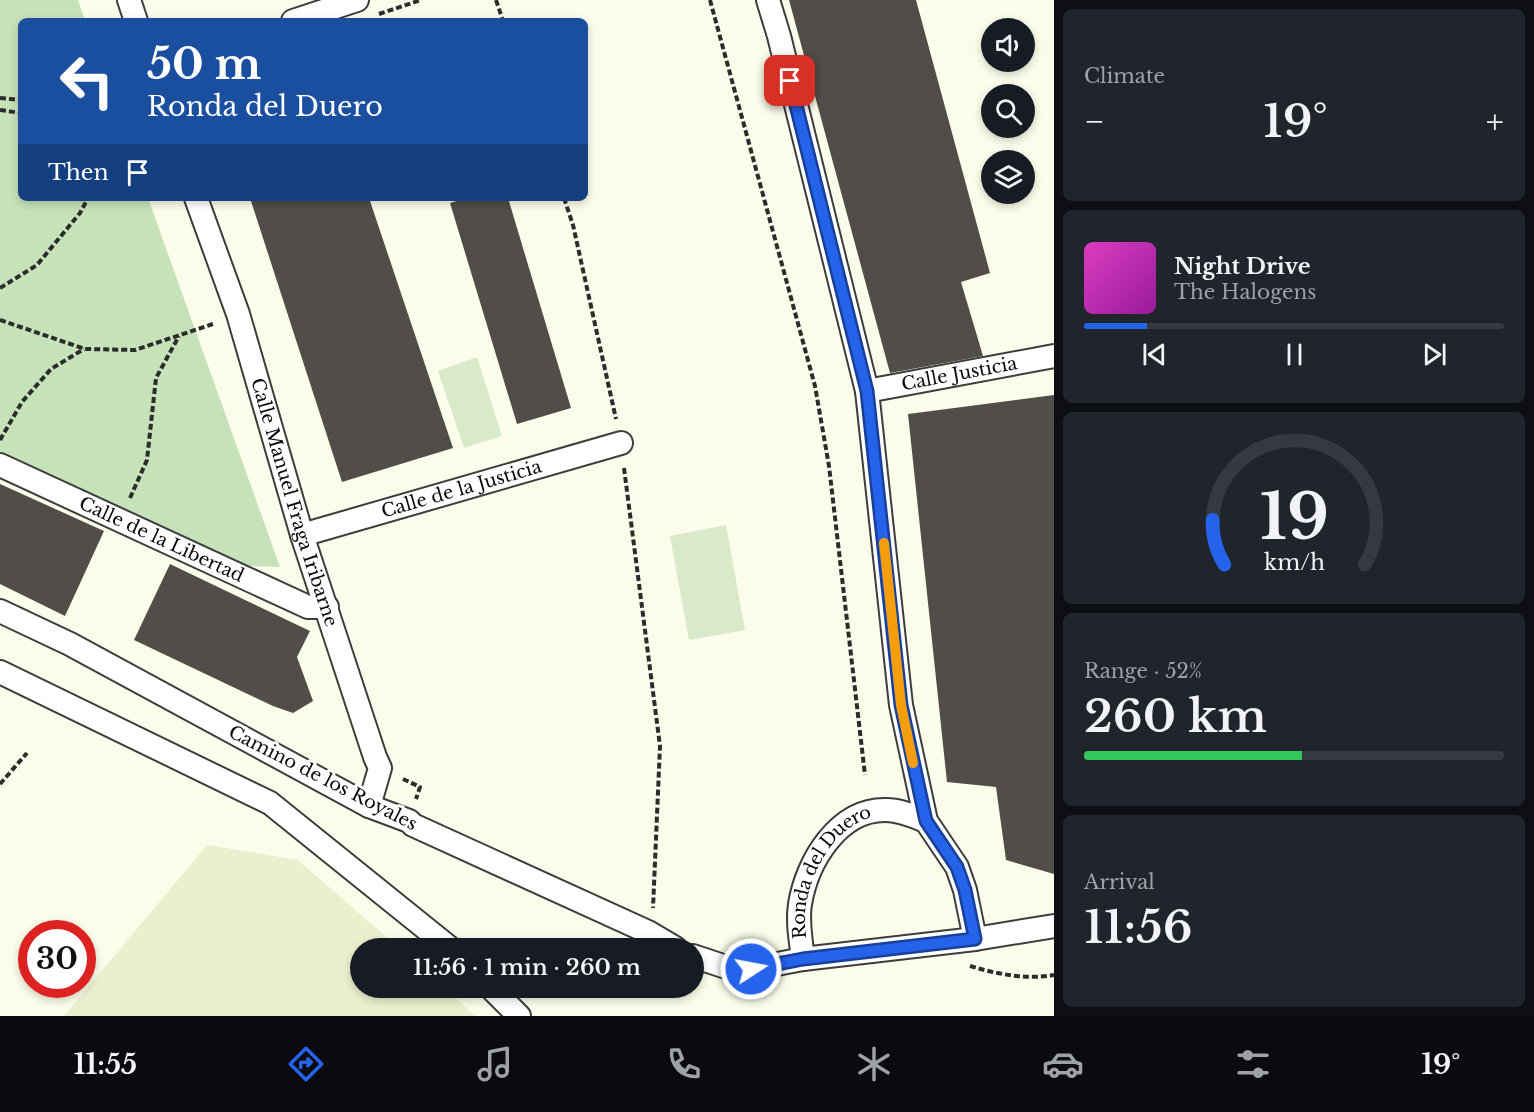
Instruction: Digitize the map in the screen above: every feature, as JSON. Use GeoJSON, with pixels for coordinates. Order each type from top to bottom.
{"type":"FeatureCollection","features":[{"type":"Feature","properties":{"kind":"street"},"geometry":{"type":"LineString","coordinates":[[129,0],[135,18]]}},
{"type":"Feature","properties":{"kind":"street"},"geometry":{"type":"LineString","coordinates":[[768,0],[779,36],[867,391],[901,705],[926,821],[957,867],[965,890],[975,939]]}},
{"type":"Feature","properties":{"kind":"street"},"geometry":{"type":"LineString","coordinates":[[310,18],[363,9]]}},
{"type":"Feature","properties":{"kind":"street","name":"Calle Manuel Fraga Iribarne"},"geometry":{"type":"LineString","coordinates":[[197,201],[238,314],[302,535],[375,757],[381,768],[369,806]]}},
{"type":"Feature","properties":{"kind":"street","name":"Calle Justicia"},"geometry":{"type":"LineString","coordinates":[[867,391],[1054,356]]}},
{"type":"Feature","properties":{"kind":"street","name":"Calle de la Justicia"},"geometry":{"type":"LineString","coordinates":[[302,535],[621,443]]}},
{"type":"Feature","properties":{"kind":"street","name":"Calle de la Libertad"},"geometry":{"type":"LineString","coordinates":[[0,465],[308,607],[327,607]]}},
{"type":"Feature","properties":{"kind":"street","name":"Camino de los Royales"},"geometry":{"type":"LineString","coordinates":[[0,611],[70,644],[369,806],[409,821],[413,825],[658,938]]}},
{"type":"Feature","properties":{"kind":"street"},"geometry":{"type":"LineString","coordinates":[[0,672],[270,803],[438,938]]}},
{"type":"Feature","properties":{"kind":"street","name":"Ronda del Duero"},"geometry":{"type":"LineString","coordinates":[[803,959],[799,923],[800,903],[805,883],[824,846],[839,829],[854,817],[885,809],[902,812],[926,821]]}},
{"type":"Feature","properties":{"kind":"street"},"geometry":{"type":"LineString","coordinates":[[704,960],[729,968],[751,969],[803,959],[975,939],[1054,926]]}},
{"type":"Feature","properties":{"kind":"street"},"geometry":{"type":"LineString","coordinates":[[501,998],[519,1016]]}},
{"type":"Feature","properties":{"kind":"path"},"geometry":{"type":"LineString","coordinates":[[363,9],[421,0]]}},
{"type":"Feature","properties":{"kind":"path"},"geometry":{"type":"LineString","coordinates":[[496,0],[502,18]]}},
{"type":"Feature","properties":{"kind":"path"},"geometry":{"type":"LineString","coordinates":[[710,0],[815,386],[829,466],[865,775]]}},
{"type":"Feature","properties":{"kind":"path"},"geometry":{"type":"LineString","coordinates":[[0,98],[18,100]]}},
{"type":"Feature","properties":{"kind":"path"},"geometry":{"type":"LineString","coordinates":[[0,110],[18,113]]}},
{"type":"Feature","properties":{"kind":"path"},"geometry":{"type":"LineString","coordinates":[[0,288],[37,265],[80,213],[86,201]]}},
{"type":"Feature","properties":{"kind":"path"},"geometry":{"type":"LineString","coordinates":[[565,201],[573,225],[621,443],[660,746],[651,934]]}},
{"type":"Feature","properties":{"kind":"path"},"geometry":{"type":"LineString","coordinates":[[0,320],[85,349],[135,350],[213,324]]}},
{"type":"Feature","properties":{"kind":"path"},"geometry":{"type":"LineString","coordinates":[[120,521],[147,460],[156,378],[179,335]]}},
{"type":"Feature","properties":{"kind":"path"},"geometry":{"type":"LineString","coordinates":[[0,440],[21,402],[51,369],[85,349]]}},
{"type":"Feature","properties":{"kind":"path"},"geometry":{"type":"LineString","coordinates":[[0,784],[27,753]]}},
{"type":"Feature","properties":{"kind":"green space"},"geometry":{"type":"Polygon","coordinates":[[[0,0],[78,0],[84,18],[18,18],[18,201],[149,201],[280,567],[246,566],[0,452],[0,0]]]}},
{"type":"Feature","properties":{"kind":"green space"},"geometry":{"type":"Polygon","coordinates":[[[477,357],[502,436],[464,448],[438,371],[477,357]]]}},
{"type":"Feature","properties":{"kind":"green space"},"geometry":{"type":"Polygon","coordinates":[[[726,525],[745,630],[689,640],[670,536],[726,525]]]}},
{"type":"Feature","properties":{"kind":"green space"},"geometry":{"type":"Polygon","coordinates":[[[207,845],[298,860],[388,938],[350,938],[350,998],[455,998],[475,1016],[64,1016],[79,998],[96,998],[96,978],[207,845]]]}},
{"type":"Feature","properties":{"kind":"building"},"geometry":{"type":"Polygon","coordinates":[[[789,0],[916,0],[990,273],[961,282],[983,356],[890,373],[789,0]]]}},
{"type":"Feature","properties":{"kind":"building"},"geometry":{"type":"Polygon","coordinates":[[[251,201],[370,201],[453,448],[342,482],[251,201]]]}},
{"type":"Feature","properties":{"kind":"building"},"geometry":{"type":"Polygon","coordinates":[[[509,201],[571,408],[517,424],[450,203],[509,201]]]}},
{"type":"Feature","properties":{"kind":"building"},"geometry":{"type":"Polygon","coordinates":[[[1054,395],[1054,874],[1006,860],[996,787],[947,782],[908,414],[1054,395]]]}},
{"type":"Feature","properties":{"kind":"building"},"geometry":{"type":"Polygon","coordinates":[[[0,484],[104,531],[65,616],[0,584],[0,484]]]}},
{"type":"Feature","properties":{"kind":"building"},"geometry":{"type":"Polygon","coordinates":[[[170,564],[310,631],[297,657],[313,701],[293,713],[273,706],[134,640],[170,564]]]}},
{"type":"Feature","properties":{"kind":"slow traffic"},"geometry":{"type":"LineString","coordinates":[[884,543],[901,705],[913,763]]}},
{"type":"Feature","properties":{"kind":"route"},"geometry":{"type":"LineString","coordinates":[[751,969],[803,959],[975,939],[965,890],[957,867],[926,821],[911,755],[901,705],[867,391],[790,81]]}}]}
